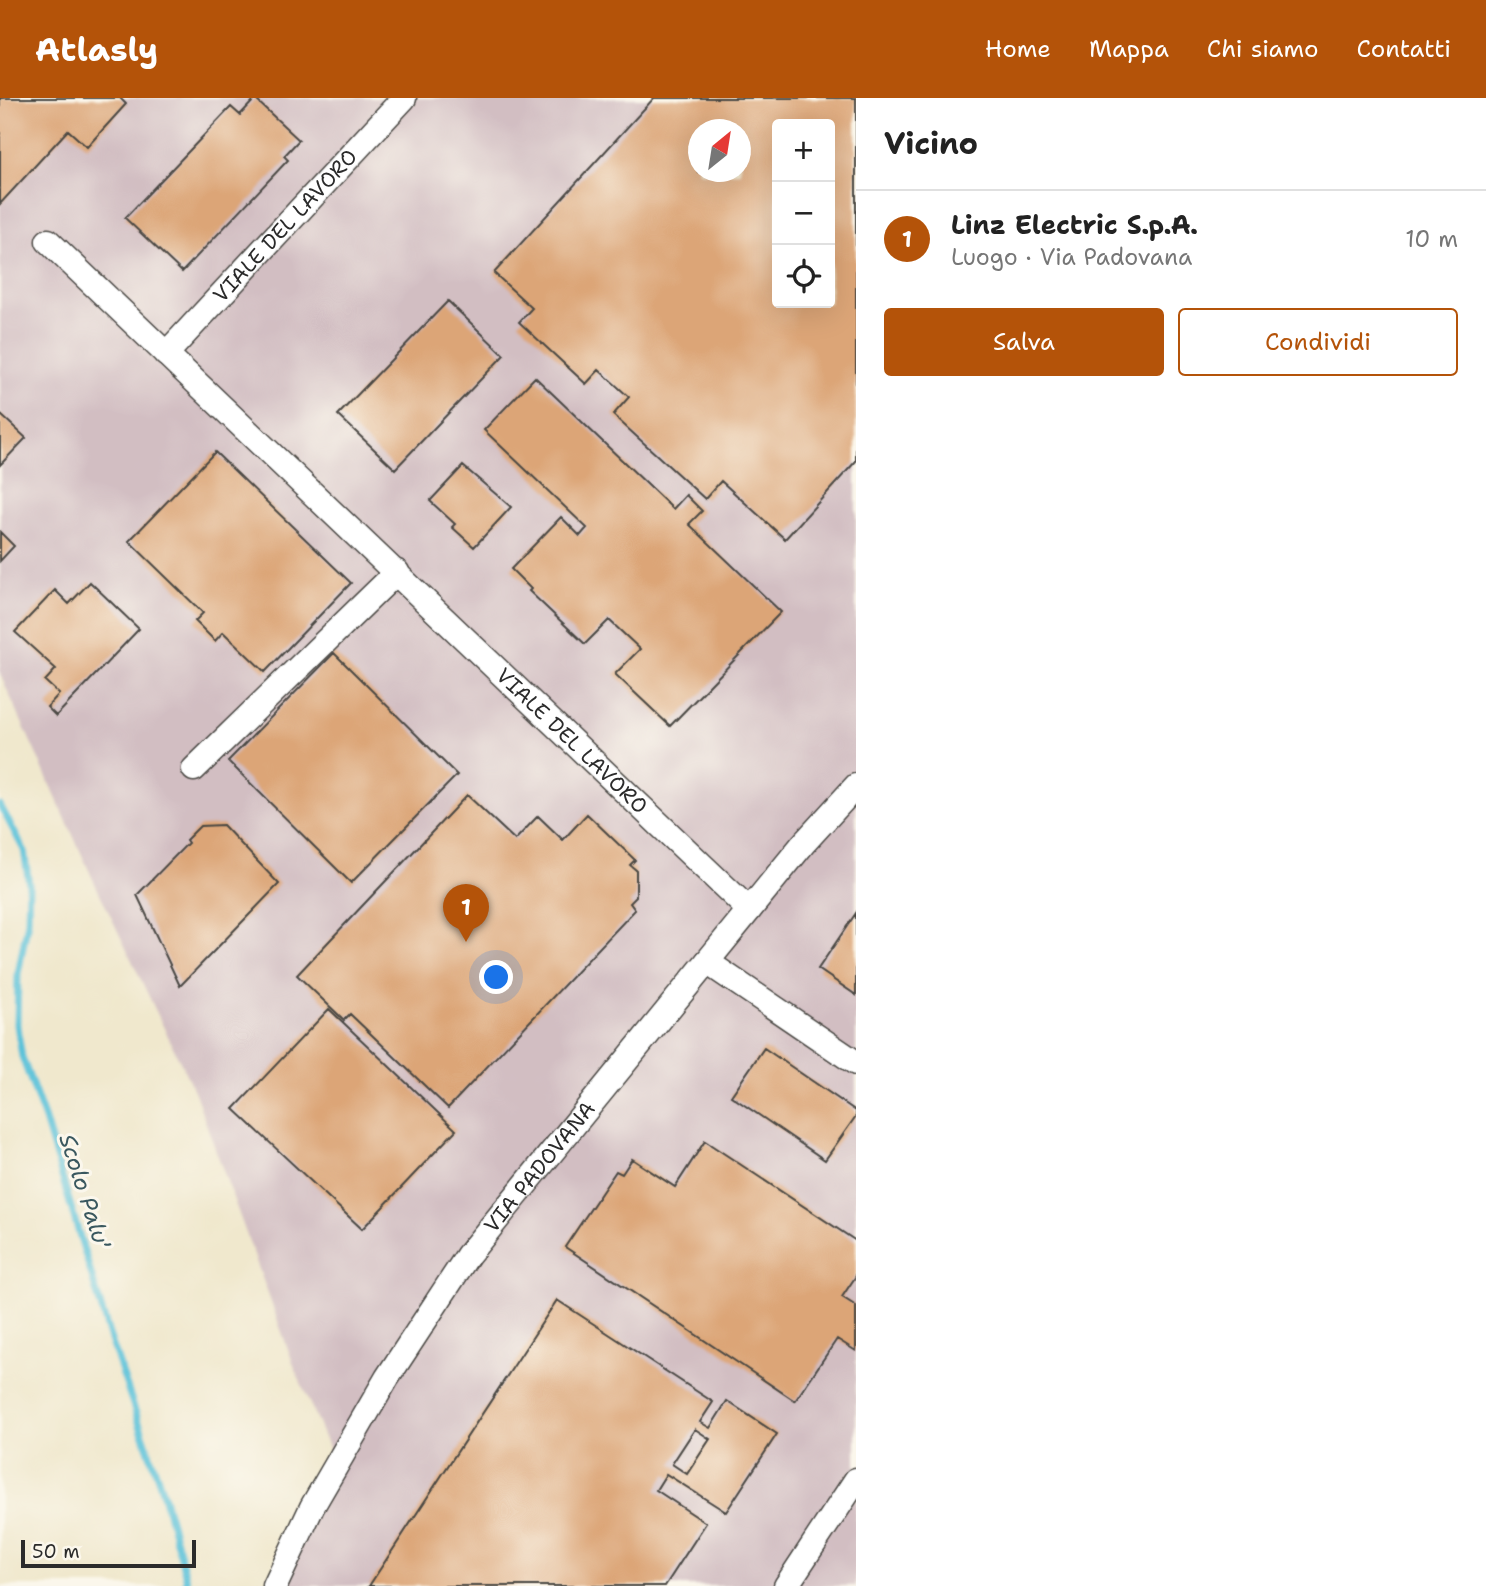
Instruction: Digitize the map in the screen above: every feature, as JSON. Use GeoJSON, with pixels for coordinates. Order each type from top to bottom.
{"type":"FeatureCollection","features":[{"type":"Feature","properties":{"kind":"street","name":"VIALE DEL LAVORO"},"geometry":{"type":"LineString","coordinates":[[166,354],[404,98]]}},
{"type":"Feature","properties":{"kind":"street","name":"VIALE DEL LAVORO"},"geometry":{"type":"LineString","coordinates":[[48,242],[749,910]]}},
{"type":"Feature","properties":{"kind":"street"},"geometry":{"type":"LineString","coordinates":[[194,769],[397,572]]}},
{"type":"Feature","properties":{"kind":"street","name":"VIA PADOVANA"},"geometry":{"type":"LineString","coordinates":[[275,1586],[312,1507],[387,1378],[468,1255],[803,844],[856,786]]}},
{"type":"Feature","properties":{"kind":"street"},"geometry":{"type":"LineString","coordinates":[[707,962],[856,1063]]}},
{"type":"Feature","properties":{"kind":"street"},"geometry":{"type":"LineString","coordinates":[[786,1586],[856,1480]]}},
{"type":"Feature","properties":{"kind":"shaded area"},"geometry":{"type":"Polygon","coordinates":[[[0,98],[856,98],[856,1586],[275,1586],[336,1466],[296,1371],[195,1093],[92,877],[0,674],[0,98]]]}},
{"type":"Feature","properties":{"kind":"building"},"geometry":{"type":"Polygon","coordinates":[[[0,98],[120,98],[126,104],[87,147],[68,130],[0,204],[0,98]]]}},
{"type":"Feature","properties":{"kind":"building"},"geometry":{"type":"Polygon","coordinates":[[[654,98],[856,98],[856,461],[785,539],[721,481],[705,499],[613,415],[629,397],[599,370],[586,384],[519,322],[532,308],[494,273],[654,98]]]}},
{"type":"Feature","properties":{"kind":"building"},"geometry":{"type":"Polygon","coordinates":[[[255,99],[299,140],[284,156],[288,160],[182,272],[125,218],[231,107],[240,115],[255,99]]]}},
{"type":"Feature","properties":{"kind":"building"},"geometry":{"type":"Polygon","coordinates":[[[448,301],[504,355],[395,469],[338,415],[448,301]]]}},
{"type":"Feature","properties":{"kind":"building"},"geometry":{"type":"Polygon","coordinates":[[[535,377],[673,509],[686,495],[702,511],[689,524],[781,612],[670,726],[615,674],[640,649],[609,620],[585,644],[529,591],[531,589],[511,569],[561,517],[580,536],[587,528],[484,430],[535,377]]]}},
{"type":"Feature","properties":{"kind":"building"},"geometry":{"type":"Polygon","coordinates":[[[0,414],[26,438],[0,465],[0,414]]]}},
{"type":"Feature","properties":{"kind":"building"},"geometry":{"type":"Polygon","coordinates":[[[215,452],[351,583],[265,672],[223,632],[215,641],[195,621],[203,613],[129,541],[215,452]]]}},
{"type":"Feature","properties":{"kind":"building"},"geometry":{"type":"Polygon","coordinates":[[[463,466],[511,507],[474,547],[452,527],[455,524],[430,501],[463,466]]]}},
{"type":"Feature","properties":{"kind":"building"},"geometry":{"type":"Polygon","coordinates":[[[0,532],[14,546],[0,561],[0,532]]]}},
{"type":"Feature","properties":{"kind":"building"},"geometry":{"type":"Polygon","coordinates":[[[90,582],[139,629],[56,716],[47,707],[59,694],[45,681],[56,669],[15,632],[55,590],[69,604],[90,582]]]}},
{"type":"Feature","properties":{"kind":"building"},"geometry":{"type":"Polygon","coordinates":[[[334,653],[457,775],[351,883],[228,761],[334,653]]]}},
{"type":"Feature","properties":{"kind":"building"},"geometry":{"type":"Polygon","coordinates":[[[467,795],[515,840],[538,816],[563,840],[587,814],[635,860],[630,865],[636,870],[636,897],[630,903],[635,910],[448,1108],[350,1014],[344,1020],[297,975],[467,795]]]}},
{"type":"Feature","properties":{"kind":"building"},"geometry":{"type":"Polygon","coordinates":[[[223,825],[279,884],[180,986],[137,895],[188,843],[186,840],[200,826],[223,825]]]}},
{"type":"Feature","properties":{"kind":"building"},"geometry":{"type":"Polygon","coordinates":[[[856,913],[856,995],[818,969],[856,913]]]}},
{"type":"Feature","properties":{"kind":"building"},"geometry":{"type":"Polygon","coordinates":[[[329,1009],[456,1130],[362,1229],[234,1109],[329,1009]]]}},
{"type":"Feature","properties":{"kind":"building"},"geometry":{"type":"Polygon","coordinates":[[[764,1048],[856,1111],[856,1116],[825,1160],[731,1096],[764,1048]]]}},
{"type":"Feature","properties":{"kind":"building"},"geometry":{"type":"Polygon","coordinates":[[[705,1141],[856,1241],[856,1276],[842,1297],[856,1306],[856,1351],[837,1339],[795,1401],[565,1247],[616,1171],[622,1174],[632,1159],[675,1187],[705,1141]]]}},
{"type":"Feature","properties":{"kind":"building"},"geometry":{"type":"Polygon","coordinates":[[[557,1300],[713,1402],[700,1422],[710,1428],[727,1401],[777,1434],[726,1512],[666,1474],[656,1490],[706,1523],[665,1586],[369,1586],[557,1300]],[[695,1429],[672,1464],[687,1474],[710,1439],[695,1429]]]}},
{"type":"Feature","properties":{"kind":"waterway","name":"Scolo Palu'"},"geometry":{"type":"LineString","coordinates":[[0,805],[24,850],[29,884],[28,921],[18,974],[17,1025],[22,1057],[45,1120],[109,1334],[160,1484],[187,1580],[185,1586]]}},
{"type":"Feature","properties":{"kind":"place","name":"Linz Electric S.p.A."},"geometry":{"type":"Point","coordinates":[466,942]}}]}
